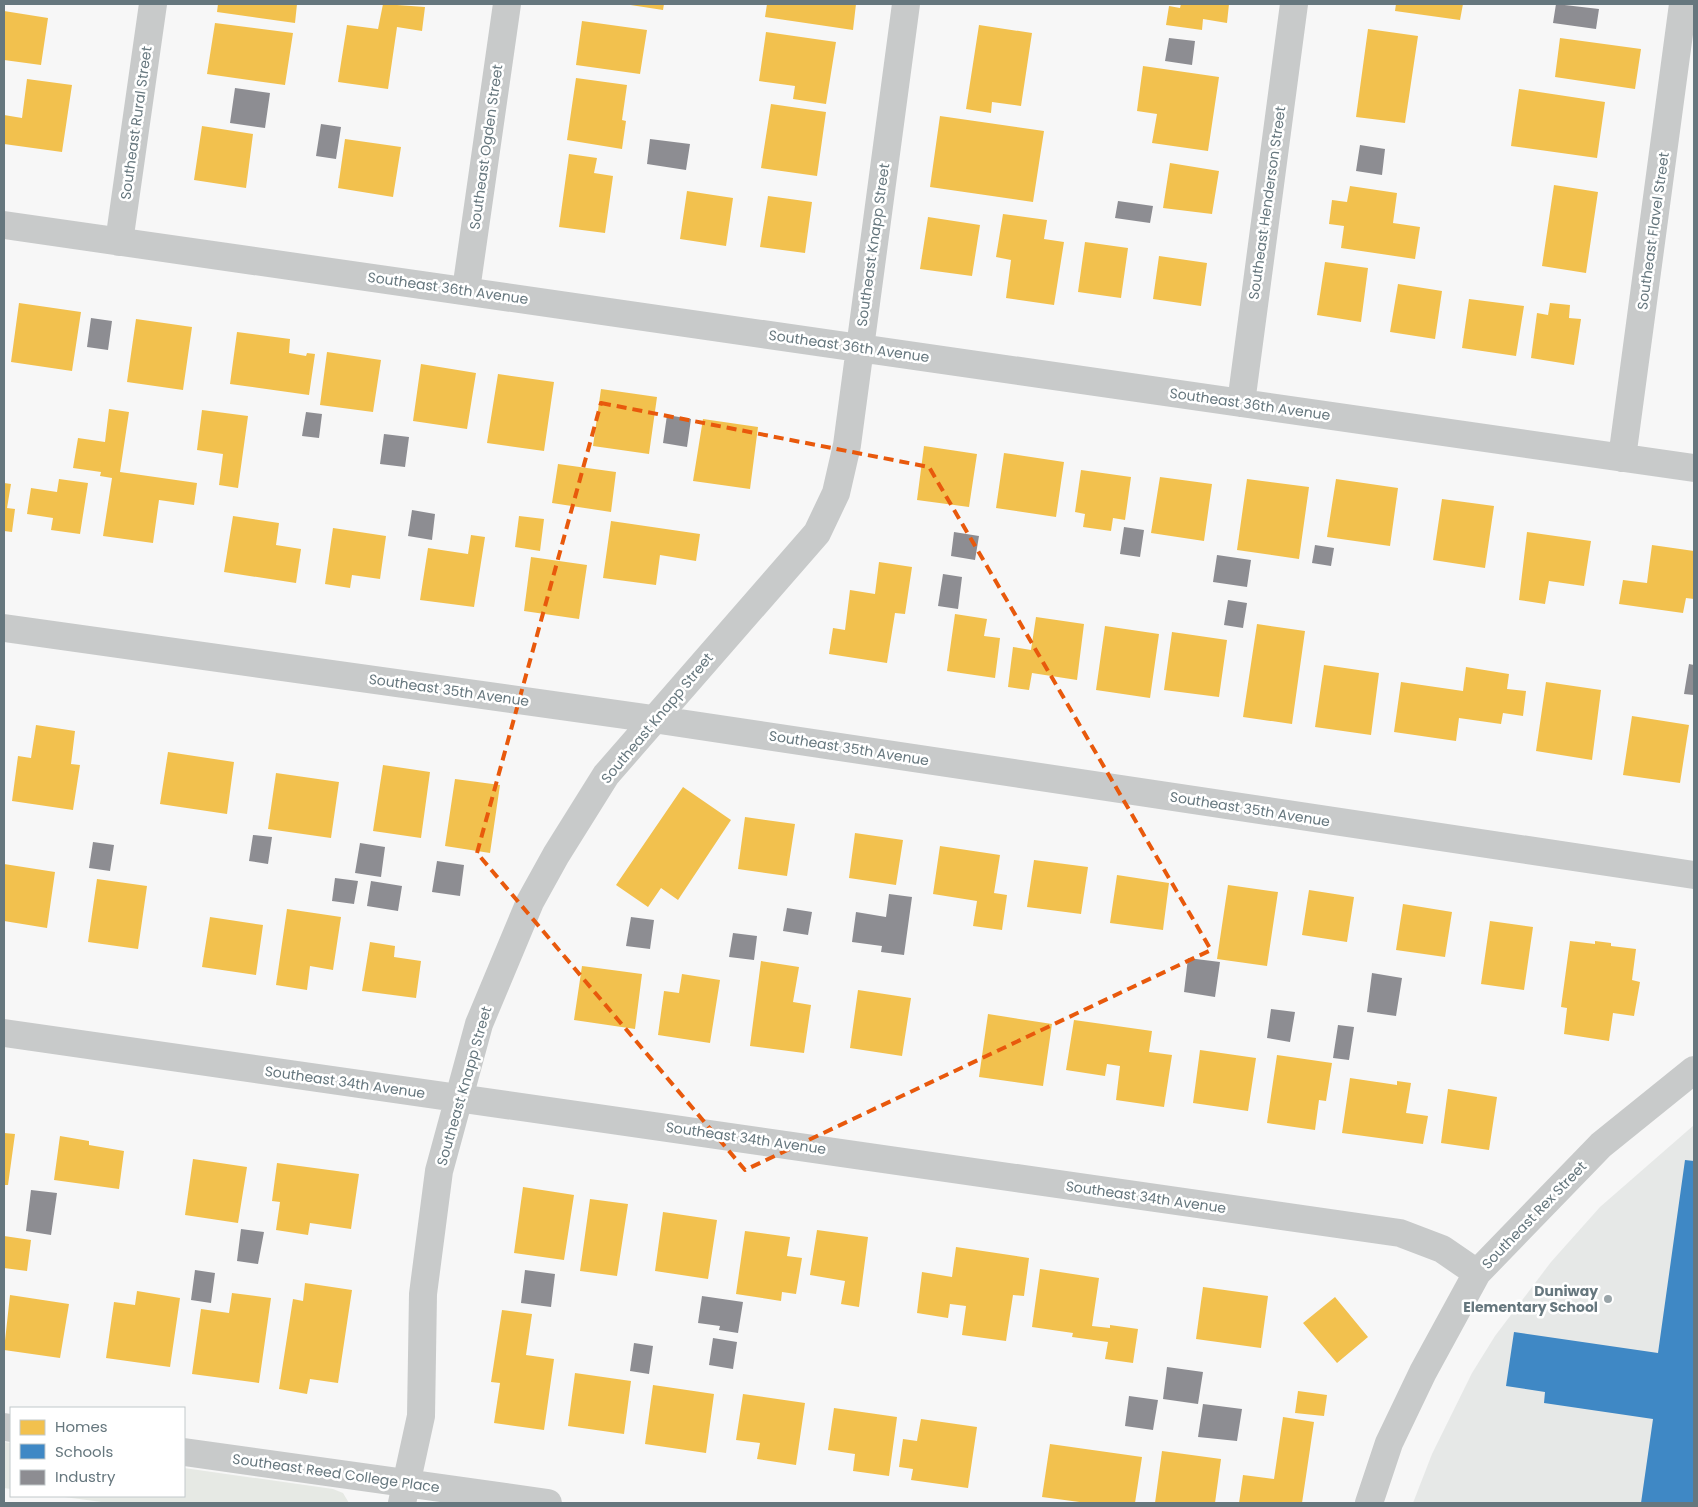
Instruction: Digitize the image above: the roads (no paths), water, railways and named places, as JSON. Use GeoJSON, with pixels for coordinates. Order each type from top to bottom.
{"type":"FeatureCollection","features":[{"type":"Feature","properties":{"kind":"street","name":"Southeast Rural Street"},"geometry":{"type":"LineString","coordinates":[[119,242],[153,4]]}},
{"type":"Feature","properties":{"kind":"street","name":"Southeast Ogden Street"},"geometry":{"type":"LineString","coordinates":[[466,290],[507,4]]}},
{"type":"Feature","properties":{"kind":"street","name":"Southeast Knapp Street"},"geometry":{"type":"LineString","coordinates":[[404,1493],[421,1416],[423,1294],[438,1181],[458,1098],[479,1024],[530,902],[556,855],[606,776],[653,719],[817,533],[838,483],[847,445],[906,4]]}},
{"type":"Feature","properties":{"kind":"street","name":"Southeast Henderson Street"},"geometry":{"type":"LineString","coordinates":[[1241,403],[1294,4]]}},
{"type":"Feature","properties":{"kind":"street","name":"Southeast Flavel Street"},"geometry":{"type":"LineString","coordinates":[[1622,458],[1683,4]]}},
{"type":"Feature","properties":{"kind":"street","name":"Southeast 36th Avenue"},"geometry":{"type":"LineString","coordinates":[[4,225],[1694,468]]}},
{"type":"Feature","properties":{"kind":"street","name":"Southeast 35th Avenue"},"geometry":{"type":"LineString","coordinates":[[4,628],[653,719],[1694,875]]}},
{"type":"Feature","properties":{"kind":"street","name":"Southeast 34th Avenue"},"geometry":{"type":"LineString","coordinates":[[4,1033],[1400,1233],[1442,1248],[1478,1273]]}},
{"type":"Feature","properties":{"kind":"street","name":"Southeast Rex Street"},"geometry":{"type":"LineString","coordinates":[[1369,1503],[1390,1443],[1423,1372],[1478,1273],[1601,1145],[1694,1070]]}},
{"type":"Feature","properties":{"kind":"street","name":"Southeast Reed College Place"},"geometry":{"type":"LineString","coordinates":[[185,1452],[404,1493],[548,1503]]}},
{"type":"Feature","properties":{"kind":"place","name":"Duniway Elementary School"},"geometry":{"type":"Point","coordinates":[1608,1299]}}]}
